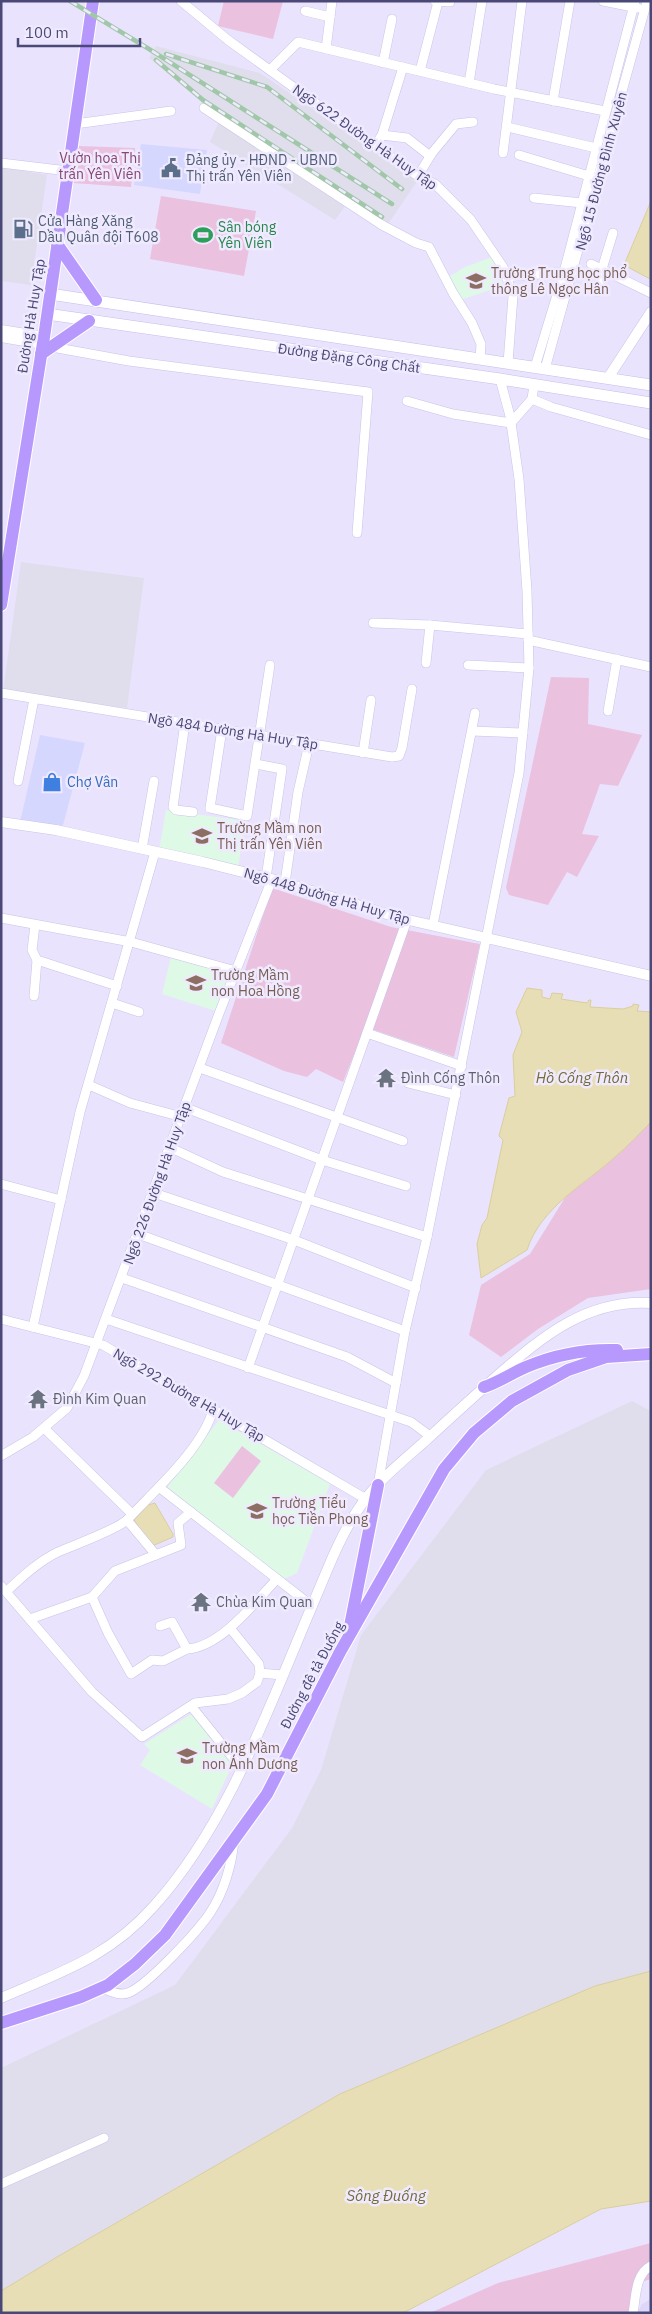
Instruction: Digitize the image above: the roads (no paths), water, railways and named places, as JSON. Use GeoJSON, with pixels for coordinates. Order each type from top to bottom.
{"type":"FeatureCollection","features":[{"type":"Feature","properties":{"kind":"main road","name":"Đường Hà Huy Tập"},"geometry":{"type":"LineString","coordinates":[[1,606],[45,346],[47,314],[93,1]]}},
{"type":"Feature","properties":{"kind":"main road"},"geometry":{"type":"LineString","coordinates":[[57,244],[96,300]]}},
{"type":"Feature","properties":{"kind":"main road","name":"Đường Đặng Công Chất"},"geometry":{"type":"LineString","coordinates":[[50,294],[651,385]]}},
{"type":"Feature","properties":{"kind":"main road","name":"Đường Đặng Công Chất"},"geometry":{"type":"LineString","coordinates":[[47,314],[500,379],[651,403]]}},
{"type":"Feature","properties":{"kind":"main road"},"geometry":{"type":"LineString","coordinates":[[45,346],[89,321]]}},
{"type":"Feature","properties":{"kind":"main road"},"geometry":{"type":"LineString","coordinates":[[468,375],[474,358]]}},
{"type":"Feature","properties":{"kind":"main road"},"geometry":{"type":"LineString","coordinates":[[604,396],[608,378]]}},
{"type":"Feature","properties":{"kind":"main road"},"geometry":{"type":"LineString","coordinates":[[484,1387],[525,1368],[560,1355],[598,1350],[650,1354]]}},
{"type":"Feature","properties":{"kind":"main road","name":"Đường đê tả Đuống"},"geometry":{"type":"LineString","coordinates":[[1,2023],[102,1988],[135,1964],[165,1935],[267,1794],[347,1640],[444,1469],[474,1433],[512,1401],[568,1370],[606,1357],[650,1354]]}},
{"type":"Feature","properties":{"kind":"main road"},"geometry":{"type":"LineString","coordinates":[[347,1640],[378,1485]]}},
{"type":"Feature","properties":{"kind":"street","name":"Ngõ 622 Đường Hà Huy Tập"},"geometry":{"type":"LineString","coordinates":[[181,1],[270,70],[375,146],[418,176],[435,184],[471,220],[503,267],[512,296],[508,363]]}},
{"type":"Feature","properties":{"kind":"street"},"geometry":{"type":"LineString","coordinates":[[326,49],[332,1]]}},
{"type":"Feature","properties":{"kind":"street"},"geometry":{"type":"LineString","coordinates":[[469,83],[482,1]]}},
{"type":"Feature","properties":{"kind":"street"},"geometry":{"type":"LineString","coordinates":[[503,153],[522,1]]}},
{"type":"Feature","properties":{"kind":"street"},"geometry":{"type":"LineString","coordinates":[[553,101],[570,1]]}},
{"type":"Feature","properties":{"kind":"street"},"geometry":{"type":"LineString","coordinates":[[603,1],[646,5]]}},
{"type":"Feature","properties":{"kind":"street"},"geometry":{"type":"LineString","coordinates":[[420,71],[437,2],[450,2]]}},
{"type":"Feature","properties":{"kind":"street","name":"Ngõ 15 Đường Đình Xuyên"},"geometry":{"type":"LineString","coordinates":[[540,368],[582,203],[591,187],[589,176],[634,4]]}},
{"type":"Feature","properties":{"kind":"street","name":"Ngõ 15 Đường Đình Xuyên"},"geometry":{"type":"LineString","coordinates":[[540,368],[591,187],[646,5]]}},
{"type":"Feature","properties":{"kind":"street"},"geometry":{"type":"LineString","coordinates":[[306,11],[330,17]]}},
{"type":"Feature","properties":{"kind":"street"},"geometry":{"type":"LineString","coordinates":[[383,62],[392,19]]}},
{"type":"Feature","properties":{"kind":"street"},"geometry":{"type":"LineString","coordinates":[[270,70],[298,42],[469,83],[605,111]]}},
{"type":"Feature","properties":{"kind":"street"},"geometry":{"type":"LineString","coordinates":[[375,146],[382,135],[403,67]]}},
{"type":"Feature","properties":{"kind":"street"},"geometry":{"type":"LineString","coordinates":[[204,108],[382,225],[416,243],[429,247],[453,293],[472,323],[481,344],[474,358]]}},
{"type":"Feature","properties":{"kind":"street"},"geometry":{"type":"LineString","coordinates":[[75,124],[171,111]]}},
{"type":"Feature","properties":{"kind":"street"},"geometry":{"type":"LineString","coordinates":[[418,176],[430,156],[456,124],[473,122]]}},
{"type":"Feature","properties":{"kind":"street"},"geometry":{"type":"LineString","coordinates":[[507,127],[596,148]]}},
{"type":"Feature","properties":{"kind":"street"},"geometry":{"type":"LineString","coordinates":[[382,135],[407,138],[430,156]]}},
{"type":"Feature","properties":{"kind":"street"},"geometry":{"type":"LineString","coordinates":[[519,155],[589,176]]}},
{"type":"Feature","properties":{"kind":"street"},"geometry":{"type":"LineString","coordinates":[[1,163],[68,171]]}},
{"type":"Feature","properties":{"kind":"street"},"geometry":{"type":"LineString","coordinates":[[534,198],[582,203]]}},
{"type":"Feature","properties":{"kind":"street"},"geometry":{"type":"LineString","coordinates":[[598,292],[602,269],[613,233]]}},
{"type":"Feature","properties":{"kind":"street"},"geometry":{"type":"LineString","coordinates":[[591,264],[651,293]]}},
{"type":"Feature","properties":{"kind":"street"},"geometry":{"type":"LineString","coordinates":[[506,277],[564,272]]}},
{"type":"Feature","properties":{"kind":"street"},"geometry":{"type":"LineString","coordinates":[[608,378],[651,312]]}},
{"type":"Feature","properties":{"kind":"street"},"geometry":{"type":"LineString","coordinates":[[1,330],[45,346]]}},
{"type":"Feature","properties":{"kind":"street"},"geometry":{"type":"LineString","coordinates":[[1,337],[129,361],[368,392],[357,533]]}},
{"type":"Feature","properties":{"kind":"street"},"geometry":{"type":"LineString","coordinates":[[378,1485],[404,1331],[427,1237],[519,773],[528,668],[528,637],[519,488],[511,423],[500,379]]}},
{"type":"Feature","properties":{"kind":"street"},"geometry":{"type":"LineString","coordinates":[[511,423],[532,399],[534,385]]}},
{"type":"Feature","properties":{"kind":"street"},"geometry":{"type":"LineString","coordinates":[[532,399],[551,407],[651,436]]}},
{"type":"Feature","properties":{"kind":"street"},"geometry":{"type":"LineString","coordinates":[[407,401],[453,414],[511,423]]}},
{"type":"Feature","properties":{"kind":"street"},"geometry":{"type":"LineString","coordinates":[[374,623],[430,625],[528,637],[651,667]]}},
{"type":"Feature","properties":{"kind":"street"},"geometry":{"type":"LineString","coordinates":[[426,663],[430,625]]}},
{"type":"Feature","properties":{"kind":"street"},"geometry":{"type":"LineString","coordinates":[[608,710],[617,659]]}},
{"type":"Feature","properties":{"kind":"street"},"geometry":{"type":"LineString","coordinates":[[222,730],[210,808],[247,816],[261,736],[270,664]]}},
{"type":"Feature","properties":{"kind":"street"},"geometry":{"type":"LineString","coordinates":[[468,665],[528,668]]}},
{"type":"Feature","properties":{"kind":"street","name":"Ngõ 484 Đường Hà Huy Tập"},"geometry":{"type":"LineString","coordinates":[[1,694],[309,744],[398,756],[402,748],[412,690]]}},
{"type":"Feature","properties":{"kind":"street"},"geometry":{"type":"LineString","coordinates":[[18,781],[34,699]]}},
{"type":"Feature","properties":{"kind":"street"},"geometry":{"type":"LineString","coordinates":[[363,752],[371,700]]}},
{"type":"Feature","properties":{"kind":"street"},"geometry":{"type":"LineString","coordinates":[[433,925],[475,713]]}},
{"type":"Feature","properties":{"kind":"street"},"geometry":{"type":"LineString","coordinates":[[185,723],[173,807],[176,810],[193,812]]}},
{"type":"Feature","properties":{"kind":"street"},"geometry":{"type":"LineString","coordinates":[[472,731],[523,733]]}},
{"type":"Feature","properties":{"kind":"street"},"geometry":{"type":"LineString","coordinates":[[285,883],[298,792],[309,744]]}},
{"type":"Feature","properties":{"kind":"street","name":"Ngõ 226 Đường Hà Huy Tập"},"geometry":{"type":"LineString","coordinates":[[1,1456],[44,1428],[67,1408],[84,1376],[186,1108],[269,878],[282,769],[256,764]]}},
{"type":"Feature","properties":{"kind":"street"},"geometry":{"type":"LineString","coordinates":[[142,849],[154,781]]}},
{"type":"Feature","properties":{"kind":"street","name":"Ngõ 448 Đường Hà Huy Tập"},"geometry":{"type":"LineString","coordinates":[[1,822],[56,830],[269,878],[407,920],[488,937],[651,976]]}},
{"type":"Feature","properties":{"kind":"street"},"geometry":{"type":"LineString","coordinates":[[33,1327],[80,1112],[131,942],[155,852]]}},
{"type":"Feature","properties":{"kind":"street"},"geometry":{"type":"LineString","coordinates":[[1,918],[131,942],[236,971]]}},
{"type":"Feature","properties":{"kind":"street"},"geometry":{"type":"LineString","coordinates":[[248,1368],[407,920]]}},
{"type":"Feature","properties":{"kind":"street"},"geometry":{"type":"LineString","coordinates":[[34,996],[37,960],[32,950],[35,925]]}},
{"type":"Feature","properties":{"kind":"street"},"geometry":{"type":"LineString","coordinates":[[37,960],[117,986]]}},
{"type":"Feature","properties":{"kind":"street"},"geometry":{"type":"LineString","coordinates":[[112,1003],[139,1012]]}},
{"type":"Feature","properties":{"kind":"street"},"geometry":{"type":"LineString","coordinates":[[367,1033],[462,1066]]}},
{"type":"Feature","properties":{"kind":"street"},"geometry":{"type":"LineString","coordinates":[[200,1068],[402,1141]]}},
{"type":"Feature","properties":{"kind":"street"},"geometry":{"type":"LineString","coordinates":[[408,1083],[456,1095]]}},
{"type":"Feature","properties":{"kind":"street"},"geometry":{"type":"LineString","coordinates":[[89,1085],[130,1103],[182,1117]]}},
{"type":"Feature","properties":{"kind":"street"},"geometry":{"type":"LineString","coordinates":[[186,1108],[322,1160],[406,1186]]}},
{"type":"Feature","properties":{"kind":"street"},"geometry":{"type":"LineString","coordinates":[[170,1148],[223,1172],[427,1237]]}},
{"type":"Feature","properties":{"kind":"street"},"geometry":{"type":"LineString","coordinates":[[1,1184],[61,1200]]}},
{"type":"Feature","properties":{"kind":"street"},"geometry":{"type":"LineString","coordinates":[[154,1193],[294,1240],[416,1288]]}},
{"type":"Feature","properties":{"kind":"street"},"geometry":{"type":"LineString","coordinates":[[138,1234],[404,1331]]}},
{"type":"Feature","properties":{"kind":"street"},"geometry":{"type":"LineString","coordinates":[[122,1278],[346,1357],[396,1383]]}},
{"type":"Feature","properties":{"kind":"street"},"geometry":{"type":"LineString","coordinates":[[1,1998],[85,1962],[118,1940],[137,1924],[167,1891],[207,1837],[241,1768],[345,1532],[366,1499],[378,1485],[484,1387],[536,1342],[575,1317],[617,1304],[651,1303]]}},
{"type":"Feature","properties":{"kind":"street","name":"Ngõ 292 Đường Hà Huy Tập"},"geometry":{"type":"LineString","coordinates":[[1,1319],[97,1343],[366,1499]]}},
{"type":"Feature","properties":{"kind":"street"},"geometry":{"type":"LineString","coordinates":[[106,1319],[417,1424],[430,1436]]}},
{"type":"Feature","properties":{"kind":"street"},"geometry":{"type":"LineString","coordinates":[[213,1410],[209,1423],[160,1488],[129,1517],[86,1541],[56,1553],[4,1589],[92,1692],[139,1736],[144,1736],[195,1703],[228,1698],[242,1693],[254,1685],[260,1673],[256,1661],[230,1628]]}},
{"type":"Feature","properties":{"kind":"street"},"geometry":{"type":"LineString","coordinates":[[44,1428],[129,1517],[156,1555]]}},
{"type":"Feature","properties":{"kind":"street"},"geometry":{"type":"LineString","coordinates":[[160,1488],[312,1606]]}},
{"type":"Feature","properties":{"kind":"street"},"geometry":{"type":"LineString","coordinates":[[30,1620],[92,1597],[115,1571],[181,1545],[178,1523],[191,1512]]}},
{"type":"Feature","properties":{"kind":"street"},"geometry":{"type":"LineString","coordinates":[[92,1597],[108,1633],[131,1674],[152,1660],[163,1661],[187,1649],[200,1648],[230,1628],[277,1579]]}},
{"type":"Feature","properties":{"kind":"street"},"geometry":{"type":"LineString","coordinates":[[160,1626],[172,1622],[187,1649]]}},
{"type":"Feature","properties":{"kind":"street"},"geometry":{"type":"LineString","coordinates":[[260,1673],[282,1675]]}},
{"type":"Feature","properties":{"kind":"street"},"geometry":{"type":"LineString","coordinates":[[190,1706],[241,1768]]}},
{"type":"Feature","properties":{"kind":"street"},"geometry":{"type":"LineString","coordinates":[[102,1988],[125,1994],[136,1988],[164,1964],[210,1912],[227,1875],[235,1838]]}},
{"type":"Feature","properties":{"kind":"street"},"geometry":{"type":"LineString","coordinates":[[1,2184],[104,2138]]}},
{"type":"Feature","properties":{"kind":"street"},"geometry":{"type":"LineString","coordinates":[[633,2313],[639,2278],[645,2269],[651,2266]]}},
{"type":"Feature","properties":{"kind":"water"},"geometry":{"type":"Polygon","coordinates":[[[651,201],[651,278],[650,279],[624,265],[651,201]]]}},
{"type":"Feature","properties":{"kind":"water","name":"Hồ Cống Thôn"},"geometry":{"type":"Polygon","coordinates":[[[527,988],[542,990],[542,997],[550,999],[552,993],[563,994],[561,999],[587,1003],[591,1000],[590,1007],[623,1009],[633,1006],[633,1004],[639,1005],[637,1011],[651,1012],[651,1122],[620,1153],[553,1209],[542,1221],[527,1250],[481,1278],[477,1244],[482,1225],[487,1218],[503,1140],[499,1136],[509,1098],[515,1096],[513,1055],[522,1032],[516,1012],[527,988]]]}},
{"type":"Feature","properties":{"kind":"water"},"geometry":{"type":"Polygon","coordinates":[[[155,1503],[173,1537],[152,1546],[134,1520],[148,1505],[155,1503]]]}},
{"type":"Feature","properties":{"kind":"water","name":"Sông Đuống"},"geometry":{"type":"Polygon","coordinates":[[[651,1971],[651,2201],[601,2209],[403,2313],[1,2313],[1,2291],[340,2094],[595,1986],[651,1971]]]}},
{"type":"Feature","properties":{"kind":"railway"},"geometry":{"type":"LineString","coordinates":[[70,1],[149,49],[392,204]]}},
{"type":"Feature","properties":{"kind":"railway"},"geometry":{"type":"LineString","coordinates":[[166,54],[267,87],[402,189]]}},
{"type":"Feature","properties":{"kind":"railway"},"geometry":{"type":"LineString","coordinates":[[156,60],[203,100],[382,217]]}},
{"type":"Feature","properties":{"kind":"place","name":"Đảng ủy - HĐND - UBND Thị trấn Yên Viên"},"geometry":{"type":"Point","coordinates":[171,168]}},
{"type":"Feature","properties":{"kind":"place","name":"Cửa Hàng Xăng Dầu Quân đội T608"},"geometry":{"type":"Point","coordinates":[23,229]}},
{"type":"Feature","properties":{"kind":"place","name":"Sân bóng Yên Viên"},"geometry":{"type":"Point","coordinates":[203,235]}},
{"type":"Feature","properties":{"kind":"place","name":"Trường Trung học phổ thông Lê Ngọc Hân"},"geometry":{"type":"Point","coordinates":[476,281]}},
{"type":"Feature","properties":{"kind":"place","name":"Chợ Vân"},"geometry":{"type":"Point","coordinates":[52,782]}},
{"type":"Feature","properties":{"kind":"place","name":"Trường Mầm non Thị trấn Yên Viên"},"geometry":{"type":"Point","coordinates":[202,836]}},
{"type":"Feature","properties":{"kind":"place","name":"Trường Mầm non Hoa Hồng"},"geometry":{"type":"Point","coordinates":[196,983]}},
{"type":"Feature","properties":{"kind":"place","name":"Đình Cống Thôn"},"geometry":{"type":"Point","coordinates":[386,1078]}},
{"type":"Feature","properties":{"kind":"place","name":"Đình Kim Quan"},"geometry":{"type":"Point","coordinates":[38,1399]}},
{"type":"Feature","properties":{"kind":"place","name":"Trường Tiểu học Tiền Phong"},"geometry":{"type":"Point","coordinates":[257,1511]}},
{"type":"Feature","properties":{"kind":"place","name":"Chùa Kim Quan"},"geometry":{"type":"Point","coordinates":[201,1602]}},
{"type":"Feature","properties":{"kind":"place","name":"Trường Mầm non Ánh Dương"},"geometry":{"type":"Point","coordinates":[187,1756]}},
{"type":"Feature","properties":{"kind":"park label","name":"Vườn hoa Thị trấn Yên Viên"},"geometry":{"type":"Point","coordinates":[100,166]}}]}
